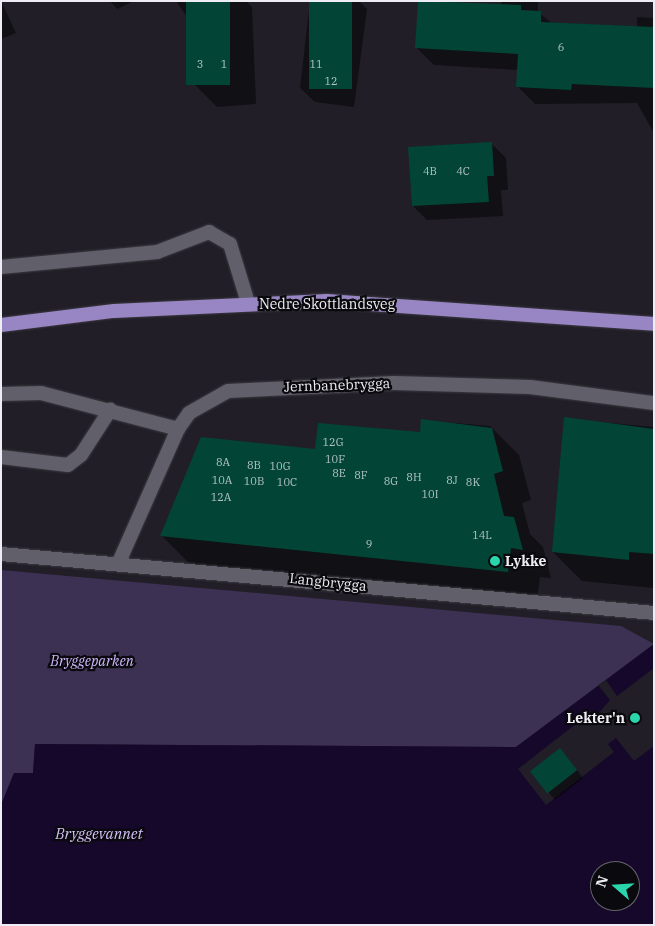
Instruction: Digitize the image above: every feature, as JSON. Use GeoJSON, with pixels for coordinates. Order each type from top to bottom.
{"type":"FeatureCollection","features":[{"type":"Feature","properties":{"kind":"main road","name":"Nedre Skottlandsveg"},"geometry":{"type":"LineString","coordinates":[[1,325],[114,312],[248,303],[389,303],[654,324]]}},
{"type":"Feature","properties":{"kind":"street"},"geometry":{"type":"LineString","coordinates":[[1,267],[157,252],[209,232],[230,244],[248,303]]}},
{"type":"Feature","properties":{"kind":"street","name":"Jernbanebrygga"},"geometry":{"type":"LineString","coordinates":[[119,562],[178,429],[206,401],[254,388],[394,383],[530,387],[654,403]]}},
{"type":"Feature","properties":{"kind":"street"},"geometry":{"type":"LineString","coordinates":[[1,394],[41,393],[178,429]]}},
{"type":"Feature","properties":{"kind":"street"},"geometry":{"type":"LineString","coordinates":[[1,457],[68,465],[81,455],[110,410]]}},
{"type":"Feature","properties":{"kind":"street","name":"Langbrygga"},"geometry":{"type":"LineString","coordinates":[[1,554],[119,562],[654,612]]}},
{"type":"Feature","properties":{"kind":"green space","name":"Bryggeparken"},"geometry":{"type":"Polygon","coordinates":[[[1,570],[621,626],[654,644],[516,747],[35,744],[33,773],[14,773],[1,805],[1,570]]]}},
{"type":"Feature","properties":{"kind":"water","name":"Bryggevannet"},"geometry":{"type":"Polygon","coordinates":[[[654,644],[654,925],[1,925],[1,805],[14,773],[33,773],[35,744],[516,747],[654,644]]]}},
{"type":"Feature","properties":{"kind":"pier"},"geometry":{"type":"Polygon","coordinates":[[[654,668],[654,746],[634,761],[616,738],[608,744],[614,752],[546,805],[518,769],[586,716],[589,720],[599,713],[610,700],[598,685],[606,680],[617,696],[654,668]]]}},
{"type":"Feature","properties":{"kind":"building"},"geometry":{"type":"Polygon","coordinates":[[[186,1],[230,1],[230,85],[186,85],[186,1]]]}},
{"type":"Feature","properties":{"kind":"building"},"geometry":{"type":"Polygon","coordinates":[[[309,1],[352,1],[352,89],[309,89],[309,1]]]}},
{"type":"Feature","properties":{"kind":"building"},"geometry":{"type":"Polygon","coordinates":[[[418,1],[521,5],[521,10],[541,11],[541,22],[654,27],[654,88],[572,84],[571,90],[516,87],[518,54],[415,48],[418,1]]]}},
{"type":"Feature","properties":{"kind":"building"},"geometry":{"type":"Polygon","coordinates":[[[492,142],[494,176],[487,176],[489,202],[412,206],[408,147],[492,142]]]}},
{"type":"Feature","properties":{"kind":"building"},"geometry":{"type":"Polygon","coordinates":[[[564,417],[654,429],[654,554],[629,552],[629,560],[552,552],[564,417]]]}},
{"type":"Feature","properties":{"kind":"building"},"geometry":{"type":"Polygon","coordinates":[[[421,419],[492,428],[503,471],[494,474],[504,516],[514,517],[523,550],[511,548],[508,572],[160,536],[201,437],[315,449],[318,423],[420,432],[421,419]]]}},
{"type":"Feature","properties":{"kind":"building"},"geometry":{"type":"Polygon","coordinates":[[[560,748],[577,770],[547,793],[530,771],[560,748]]]}},
{"type":"Feature","properties":{"kind":"place","name":"Lykke"},"geometry":{"type":"Point","coordinates":[495,561]}},
{"type":"Feature","properties":{"kind":"place","name":"Lekter'n"},"geometry":{"type":"Point","coordinates":[635,718]}}]}
